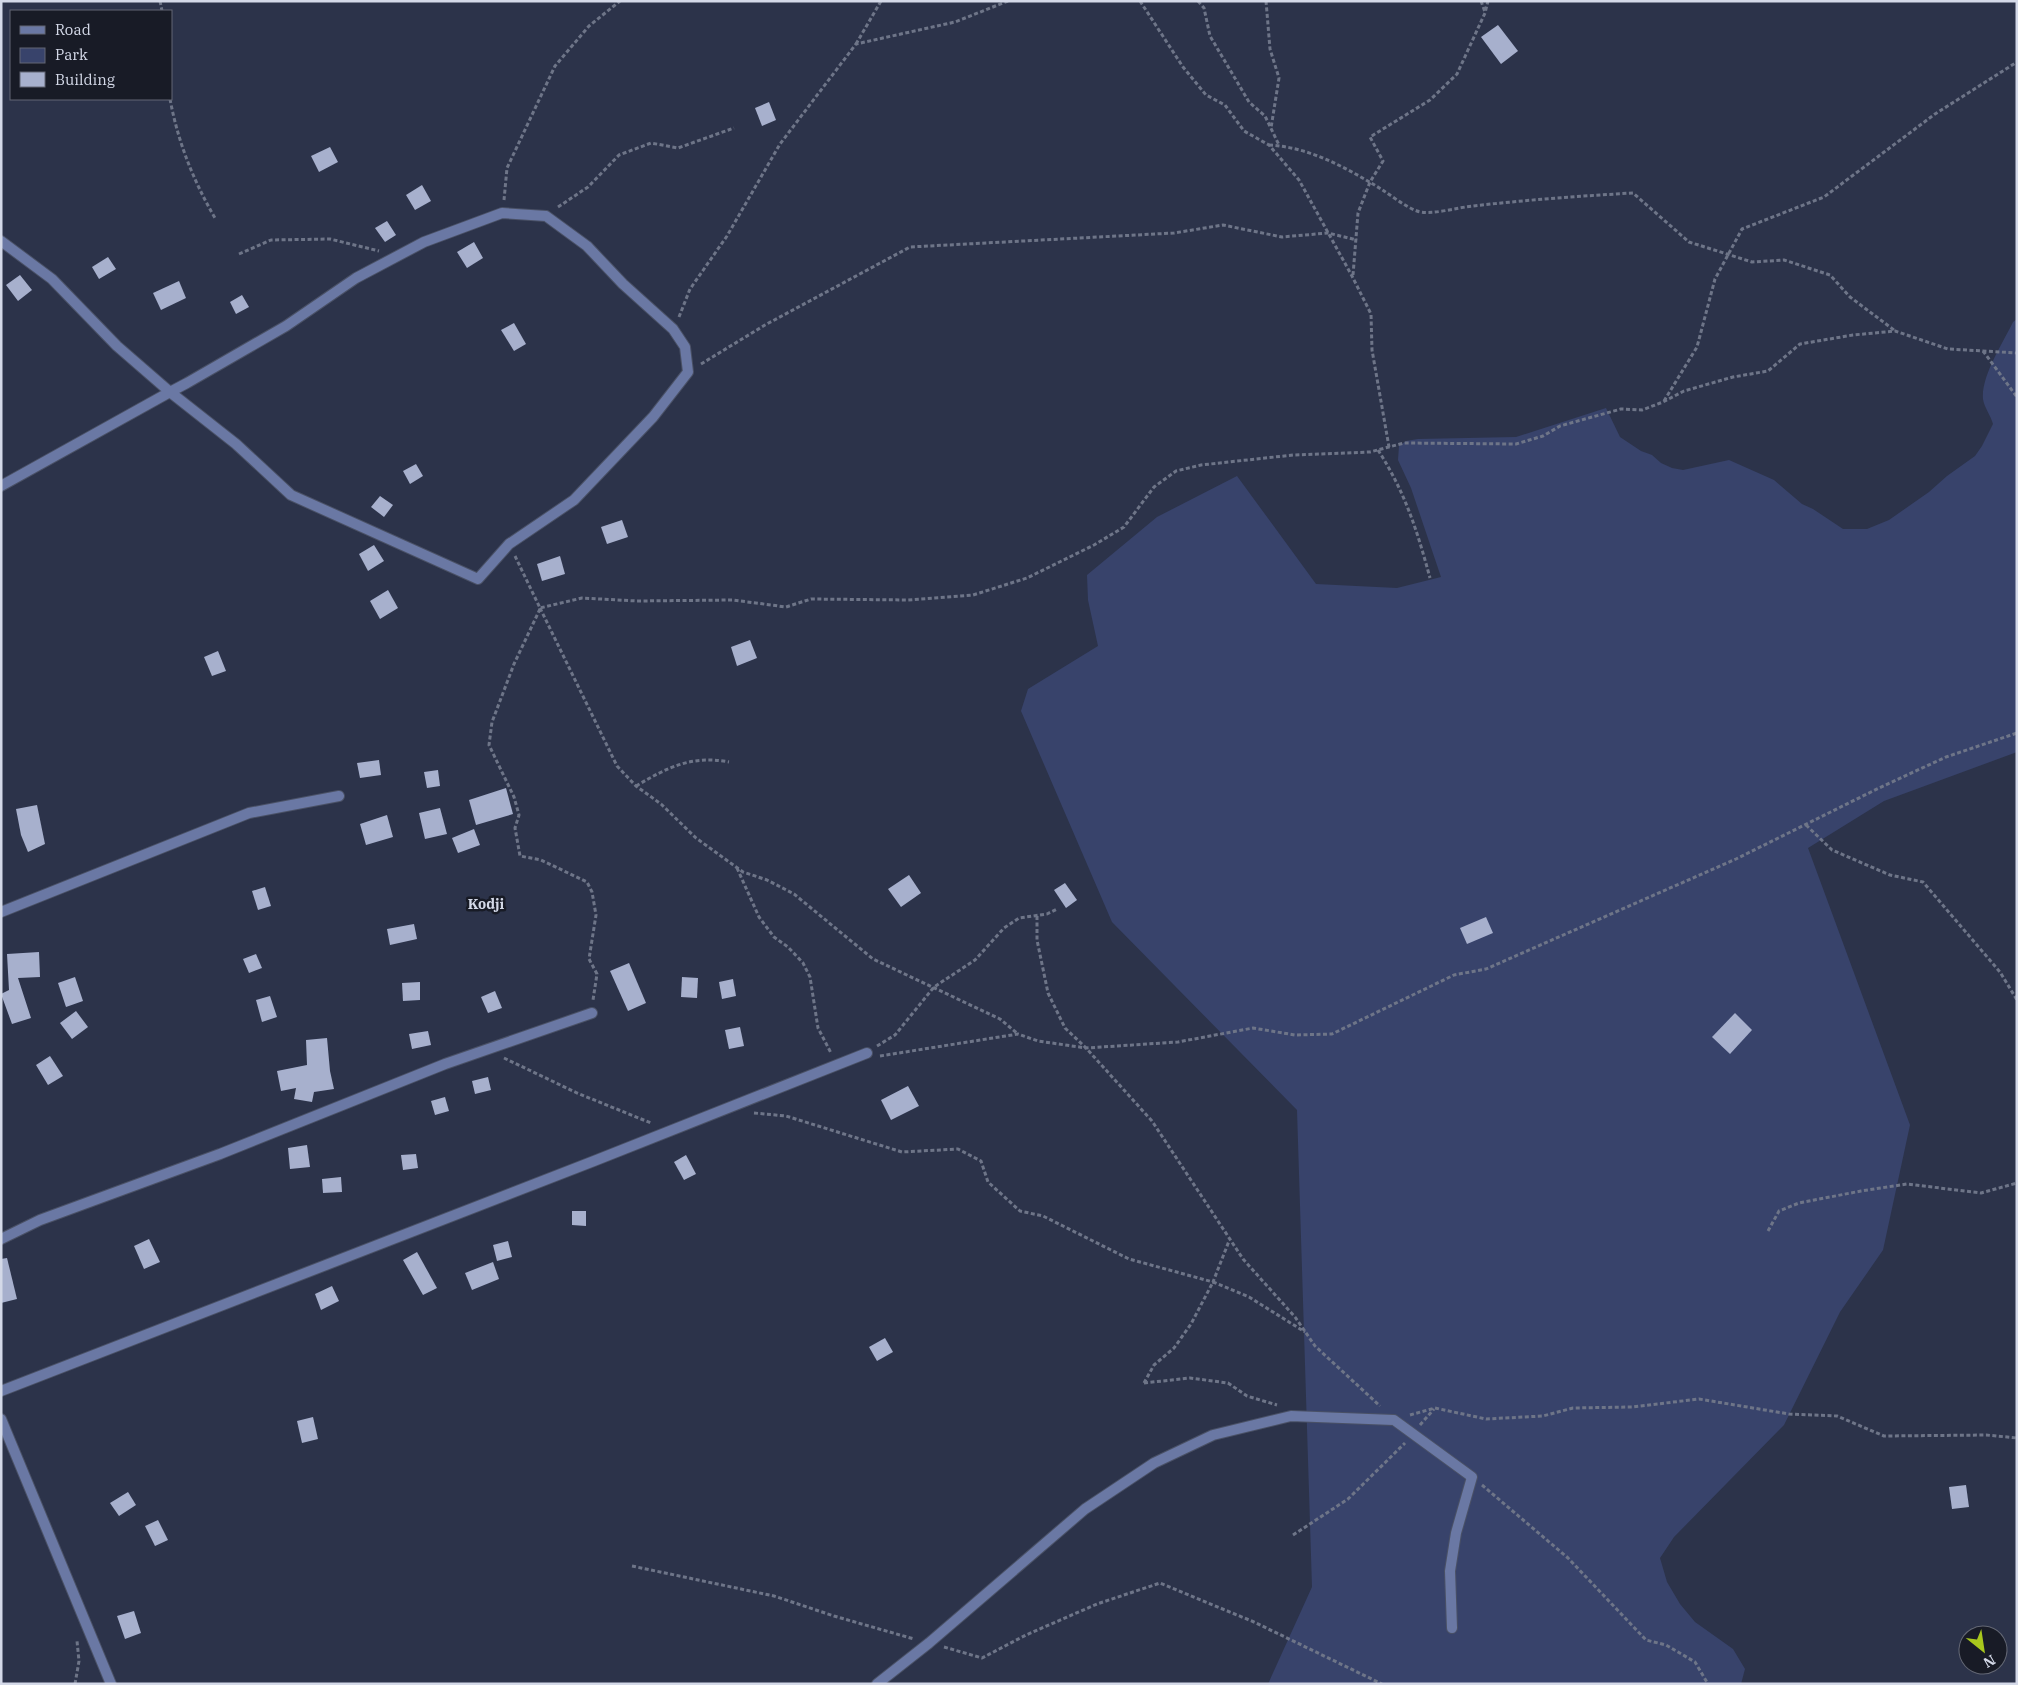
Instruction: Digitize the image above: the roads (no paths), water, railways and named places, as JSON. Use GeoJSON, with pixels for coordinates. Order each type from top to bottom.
{"type":"FeatureCollection","features":[{"type":"Feature","properties":{"kind":"street"},"geometry":{"type":"LineString","coordinates":[[1,241],[52,280],[117,346],[170,392],[236,444],[291,495],[478,579],[510,544],[574,500],[653,417],[688,372],[685,348],[673,330],[623,284],[587,246],[546,216],[502,213],[424,242],[356,278],[286,326],[170,392],[1,486]]}},
{"type":"Feature","properties":{"kind":"street"},"geometry":{"type":"LineString","coordinates":[[1,912],[249,813],[339,796]]}},
{"type":"Feature","properties":{"kind":"street"},"geometry":{"type":"LineString","coordinates":[[1,1239],[40,1220],[220,1154],[445,1064],[592,1013]]}},
{"type":"Feature","properties":{"kind":"street"},"geometry":{"type":"LineString","coordinates":[[1,1391],[670,1131],[867,1052]]}},
{"type":"Feature","properties":{"kind":"street"},"geometry":{"type":"LineString","coordinates":[[877,1684],[929,1643],[1085,1509],[1154,1463],[1213,1435],[1291,1416],[1394,1420],[1472,1477],[1456,1534],[1450,1571],[1452,1628]]}},
{"type":"Feature","properties":{"kind":"street"},"geometry":{"type":"LineString","coordinates":[[1,1418],[112,1684]]}},
{"type":"Feature","properties":{"kind":"district","name":"Kodji"},"geometry":{"type":"Point","coordinates":[486,904]}}]}
